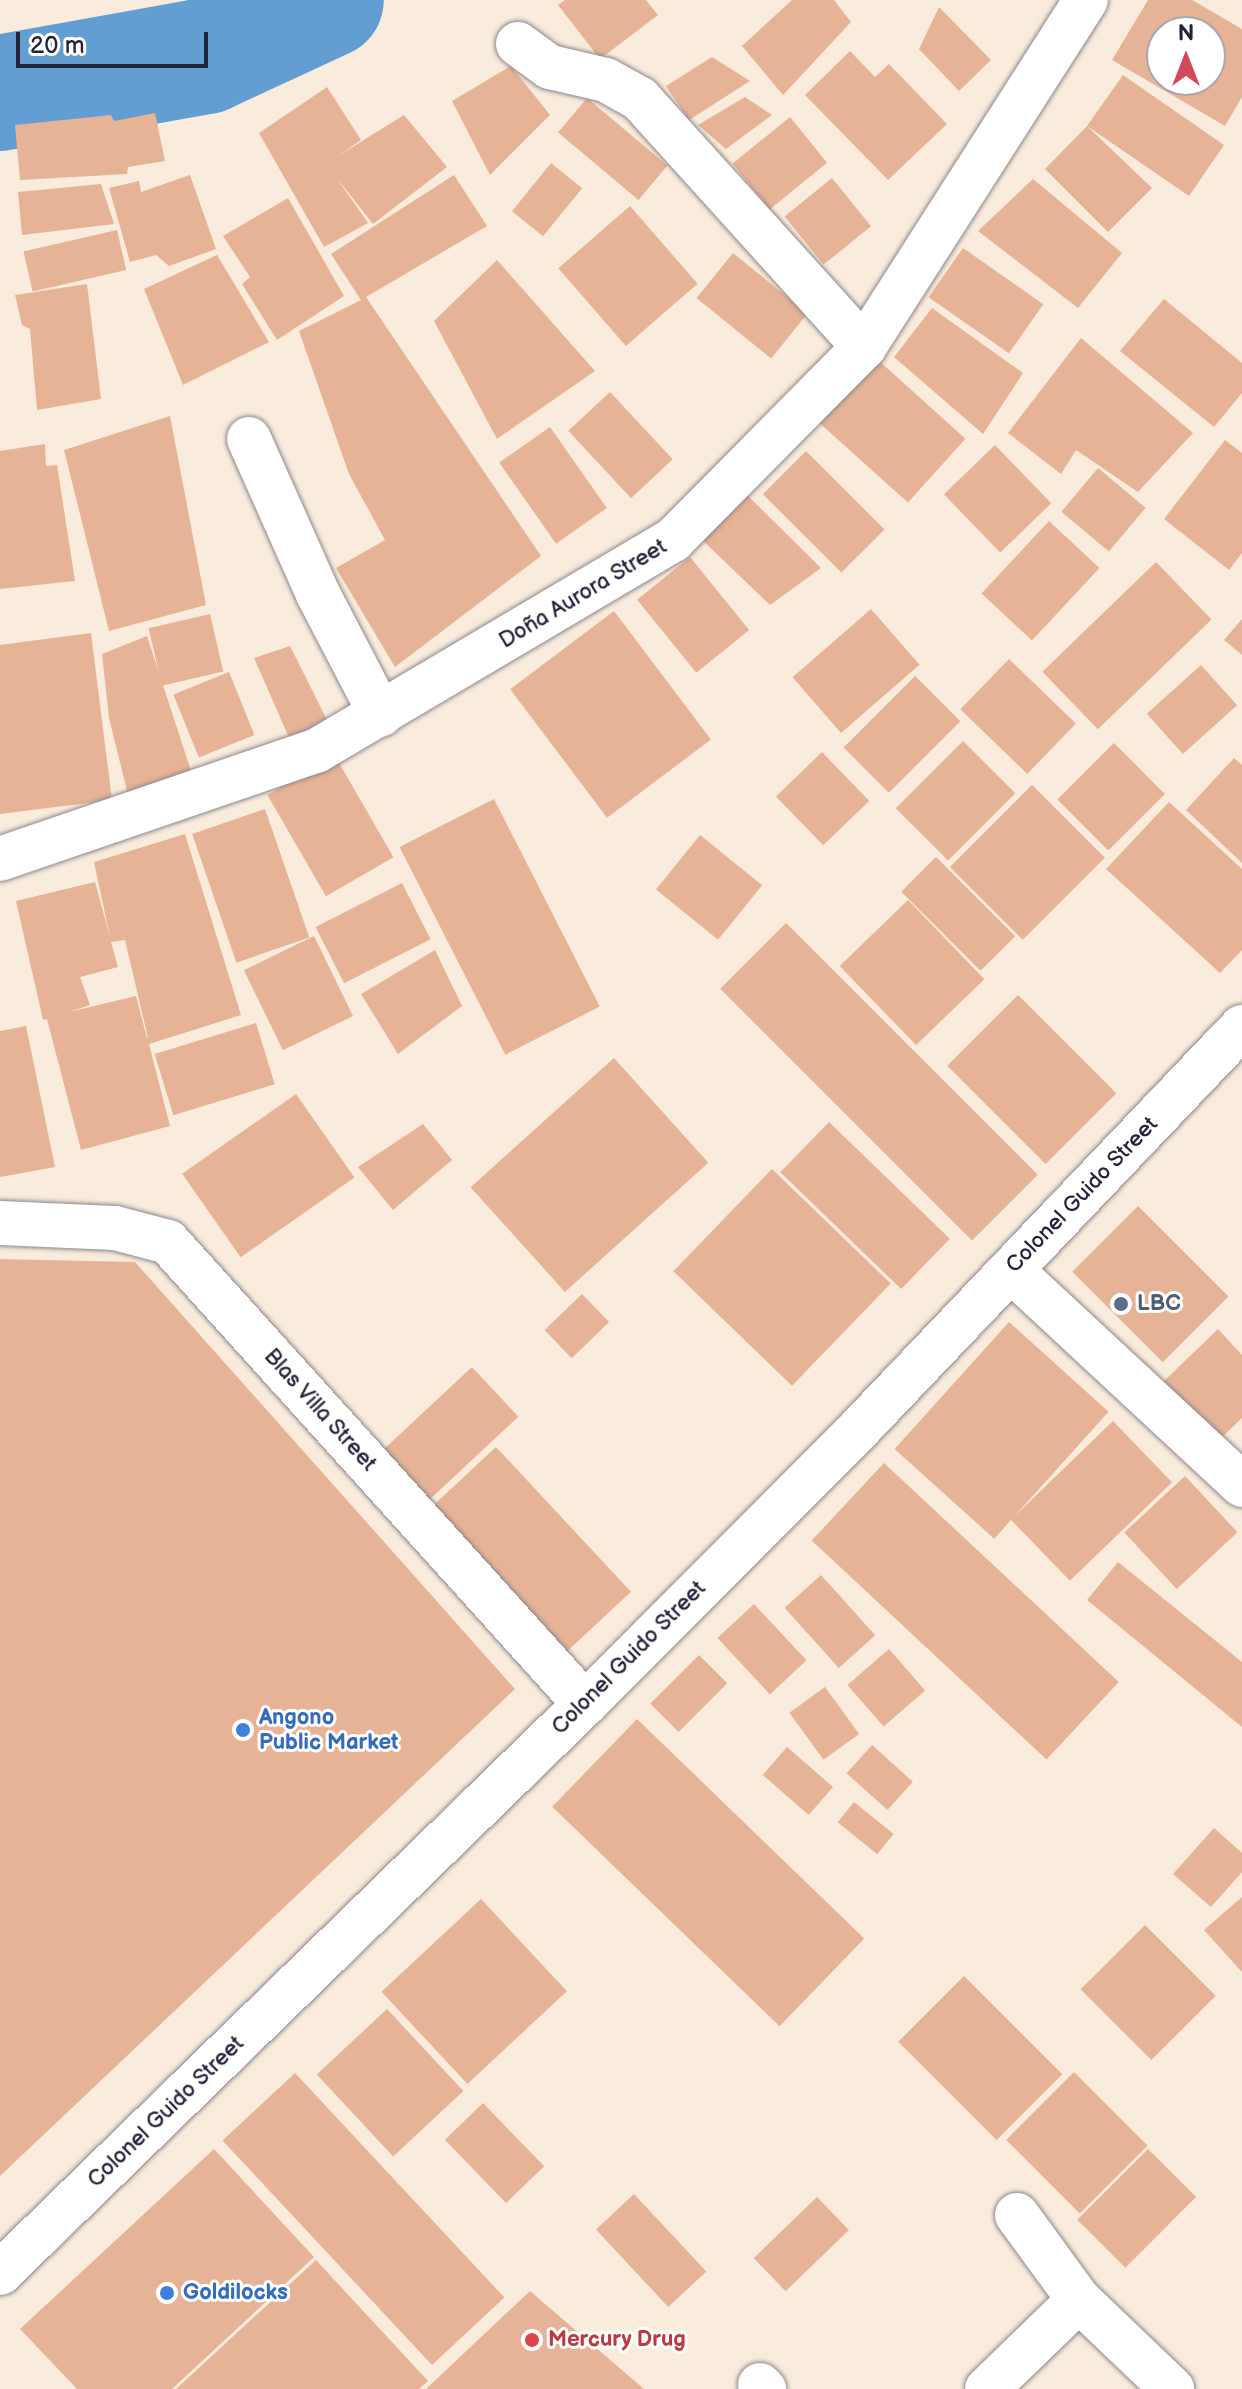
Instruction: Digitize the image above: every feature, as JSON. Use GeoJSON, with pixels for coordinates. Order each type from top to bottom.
{"type":"FeatureCollection","features":[{"type":"Feature","properties":{"kind":"street","name":"Doña Aurora Street"},"geometry":{"type":"LineString","coordinates":[[0,859],[316,751],[673,540],[864,347],[1086,0]]}},
{"type":"Feature","properties":{"kind":"street"},"geometry":{"type":"LineString","coordinates":[[518,44],[550,67],[606,80],[640,99],[864,347]]}},
{"type":"Feature","properties":{"kind":"street"},"geometry":{"type":"LineString","coordinates":[[249,439],[318,594],[381,715]]}},
{"type":"Feature","properties":{"kind":"street","name":"Colonel Guido Street"},"geometry":{"type":"LineString","coordinates":[[0,2273],[585,1704],[1011,1270],[1242,1027]]}},
{"type":"Feature","properties":{"kind":"street","name":"Blas Villa Street"},"geometry":{"type":"LineString","coordinates":[[0,1223],[115,1228],[168,1242],[585,1704]]}},
{"type":"Feature","properties":{"kind":"street"},"geometry":{"type":"LineString","coordinates":[[1011,1270],[1242,1485]]}},
{"type":"Feature","properties":{"kind":"street"},"geometry":{"type":"LineString","coordinates":[[1017,2215],[1079,2300],[1172,2389]]}},
{"type":"Feature","properties":{"kind":"street"},"geometry":{"type":"LineString","coordinates":[[987,2389],[1079,2300]]}},
{"type":"Feature","properties":{"kind":"building"},"geometry":{"type":"Polygon","coordinates":[[[565,0],[646,0],[658,15],[600,59],[558,5],[565,0]]]}},
{"type":"Feature","properties":{"kind":"building"},"geometry":{"type":"Polygon","coordinates":[[[792,0],[834,0],[851,22],[783,95],[742,46],[792,0]]]}},
{"type":"Feature","properties":{"kind":"building"},"geometry":{"type":"Polygon","coordinates":[[[1148,0],[1192,0],[1220,16],[1146,16],[1146,80],[1112,60],[1148,0]]]}},
{"type":"Feature","properties":{"kind":"building"},"geometry":{"type":"Polygon","coordinates":[[[939,7],[991,60],[959,91],[919,49],[939,7]]]}},
{"type":"Feature","properties":{"kind":"building"},"geometry":{"type":"Polygon","coordinates":[[[1226,20],[1242,29],[1242,97],[1225,126],[1174,96],[1226,96],[1226,20]]]}},
{"type":"Feature","properties":{"kind":"building"},"geometry":{"type":"Polygon","coordinates":[[[850,51],[875,77],[889,64],[947,124],[888,180],[805,95],[850,51]]]}},
{"type":"Feature","properties":{"kind":"building"},"geometry":{"type":"Polygon","coordinates":[[[712,57],[750,81],[689,120],[666,86],[712,57]]]}},
{"type":"Feature","properties":{"kind":"building"},"geometry":{"type":"Polygon","coordinates":[[[511,66],[550,115],[490,175],[452,101],[511,66]]]}},
{"type":"Feature","properties":{"kind":"building"},"geometry":{"type":"Polygon","coordinates":[[[1123,75],[1146,91],[1146,96],[1153,96],[1224,145],[1189,196],[1087,126],[1123,75]]]}},
{"type":"Feature","properties":{"kind":"building"},"geometry":{"type":"Polygon","coordinates":[[[327,87],[361,140],[338,156],[404,115],[447,167],[373,224],[336,177],[368,223],[324,247],[259,133],[327,87]]]}},
{"type":"Feature","properties":{"kind":"building"},"geometry":{"type":"Polygon","coordinates":[[[745,97],[772,115],[726,149],[698,125],[745,97]]]}},
{"type":"Feature","properties":{"kind":"building"},"geometry":{"type":"Polygon","coordinates":[[[587,98],[667,165],[639,200],[558,132],[587,98]]]}},
{"type":"Feature","properties":{"kind":"building"},"geometry":{"type":"Polygon","coordinates":[[[155,113],[165,161],[128,167],[127,174],[20,180],[15,125],[111,115],[114,121],[155,113]]]}},
{"type":"Feature","properties":{"kind":"building"},"geometry":{"type":"Polygon","coordinates":[[[790,117],[827,163],[770,209],[732,164],[790,117]]]}},
{"type":"Feature","properties":{"kind":"building"},"geometry":{"type":"Polygon","coordinates":[[[1087,126],[1152,188],[1108,232],[1045,169],[1087,126]]]}},
{"type":"Feature","properties":{"kind":"building"},"geometry":{"type":"Polygon","coordinates":[[[551,163],[582,188],[543,236],[512,211],[551,163]]]}},
{"type":"Feature","properties":{"kind":"building"},"geometry":{"type":"Polygon","coordinates":[[[190,175],[216,249],[169,266],[156,255],[130,262],[109,188],[139,181],[141,192],[190,175]]]}},
{"type":"Feature","properties":{"kind":"building"},"geometry":{"type":"Polygon","coordinates":[[[454,175],[487,226],[366,297],[541,556],[395,667],[336,568],[385,540],[349,474],[299,331],[361,300],[331,254],[454,175]]]}},
{"type":"Feature","properties":{"kind":"building"},"geometry":{"type":"Polygon","coordinates":[[[832,178],[871,226],[824,265],[785,216],[832,178]]]}},
{"type":"Feature","properties":{"kind":"building"},"geometry":{"type":"Polygon","coordinates":[[[1033,179],[1122,253],[1078,308],[978,231],[1033,179]]]}},
{"type":"Feature","properties":{"kind":"building"},"geometry":{"type":"Polygon","coordinates":[[[101,184],[114,224],[22,235],[18,192],[101,184]]]}},
{"type":"Feature","properties":{"kind":"building"},"geometry":{"type":"Polygon","coordinates":[[[288,198],[344,296],[277,340],[242,284],[250,277],[223,236],[288,198]]]}},
{"type":"Feature","properties":{"kind":"building"},"geometry":{"type":"Polygon","coordinates":[[[630,206],[698,284],[626,346],[558,268],[630,206]]]}},
{"type":"Feature","properties":{"kind":"building"},"geometry":{"type":"Polygon","coordinates":[[[117,230],[126,270],[33,292],[23,252],[117,230]]]}},
{"type":"Feature","properties":{"kind":"building"},"geometry":{"type":"Polygon","coordinates":[[[963,248],[1043,304],[1009,353],[929,297],[963,248]]]}},
{"type":"Feature","properties":{"kind":"building"},"geometry":{"type":"Polygon","coordinates":[[[733,253],[808,313],[771,358],[696,298],[733,253]]]}},
{"type":"Feature","properties":{"kind":"building"},"geometry":{"type":"Polygon","coordinates":[[[217,255],[269,342],[183,385],[144,289],[217,255]]]}},
{"type":"Feature","properties":{"kind":"building"},"geometry":{"type":"Polygon","coordinates":[[[497,260],[595,371],[497,439],[434,321],[497,260]]]}},
{"type":"Feature","properties":{"kind":"building"},"geometry":{"type":"Polygon","coordinates":[[[87,284],[101,399],[37,410],[30,329],[22,325],[15,295],[87,284]]]}},
{"type":"Feature","properties":{"kind":"building"},"geometry":{"type":"Polygon","coordinates":[[[1164,299],[1242,363],[1242,393],[1214,427],[1120,351],[1164,299]]]}},
{"type":"Feature","properties":{"kind":"building"},"geometry":{"type":"Polygon","coordinates":[[[932,308],[1023,373],[983,434],[894,357],[932,308]]]}},
{"type":"Feature","properties":{"kind":"building"},"geometry":{"type":"Polygon","coordinates":[[[1081,338],[1193,433],[1138,492],[1076,450],[1061,474],[1008,433],[1081,338]]]}},
{"type":"Feature","properties":{"kind":"building"},"geometry":{"type":"Polygon","coordinates":[[[877,359],[965,439],[908,503],[819,423],[877,359]]]}},
{"type":"Feature","properties":{"kind":"building"},"geometry":{"type":"Polygon","coordinates":[[[610,392],[673,459],[631,498],[568,431],[610,392]]]}},
{"type":"Feature","properties":{"kind":"building"},"geometry":{"type":"Polygon","coordinates":[[[170,416],[206,605],[109,631],[64,450],[170,416]]]}},
{"type":"Feature","properties":{"kind":"building"},"geometry":{"type":"Polygon","coordinates":[[[550,427],[607,508],[556,544],[499,463],[550,427]]]}},
{"type":"Feature","properties":{"kind":"building"},"geometry":{"type":"Polygon","coordinates":[[[1225,440],[1242,453],[1242,553],[1229,570],[1164,519],[1225,440]]]}},
{"type":"Feature","properties":{"kind":"building"},"geometry":{"type":"Polygon","coordinates":[[[45,444],[46,466],[57,465],[75,581],[0,589],[0,451],[45,444]]]}},
{"type":"Feature","properties":{"kind":"building"},"geometry":{"type":"Polygon","coordinates":[[[995,445],[1051,503],[1000,553],[944,494],[995,445]]]}},
{"type":"Feature","properties":{"kind":"building"},"geometry":{"type":"Polygon","coordinates":[[[806,451],[884,529],[841,573],[763,494],[806,451]]]}},
{"type":"Feature","properties":{"kind":"building"},"geometry":{"type":"Polygon","coordinates":[[[1098,468],[1145,508],[1109,552],[1061,512],[1098,468]]]}},
{"type":"Feature","properties":{"kind":"building"},"geometry":{"type":"Polygon","coordinates":[[[745,493],[821,568],[770,605],[697,535],[745,493]]]}},
{"type":"Feature","properties":{"kind":"building"},"geometry":{"type":"Polygon","coordinates":[[[1049,521],[1099,568],[1032,640],[981,593],[1049,521]]]}},
{"type":"Feature","properties":{"kind":"building"},"geometry":{"type":"Polygon","coordinates":[[[690,557],[749,630],[696,673],[637,600],[690,557]]]}},
{"type":"Feature","properties":{"kind":"building"},"geometry":{"type":"Polygon","coordinates":[[[1156,562],[1212,620],[1098,729],[1042,672],[1156,562]]]}},
{"type":"Feature","properties":{"kind":"building"},"geometry":{"type":"Polygon","coordinates":[[[871,609],[920,665],[841,733],[793,677],[871,609]]]}},
{"type":"Feature","properties":{"kind":"building"},"geometry":{"type":"Polygon","coordinates":[[[614,611],[711,740],[607,818],[510,689],[614,611]]]}},
{"type":"Feature","properties":{"kind":"building"},"geometry":{"type":"Polygon","coordinates":[[[210,614],[223,671],[162,686],[149,628],[210,614]]]}},
{"type":"Feature","properties":{"kind":"building"},"geometry":{"type":"Polygon","coordinates":[[[1242,619],[1242,655],[1224,640],[1242,619]]]}},
{"type":"Feature","properties":{"kind":"building"},"geometry":{"type":"Polygon","coordinates":[[[91,633],[112,800],[0,814],[0,645],[91,633]]]}},
{"type":"Feature","properties":{"kind":"building"},"geometry":{"type":"Polygon","coordinates":[[[147,636],[193,777],[131,807],[109,718],[102,654],[147,636]]]}},
{"type":"Feature","properties":{"kind":"building"},"geometry":{"type":"Polygon","coordinates":[[[290,646],[333,732],[294,749],[254,658],[290,646]]]}},
{"type":"Feature","properties":{"kind":"building"},"geometry":{"type":"Polygon","coordinates":[[[1009,659],[1076,724],[1027,774],[960,709],[1009,659]]]}},
{"type":"Feature","properties":{"kind":"building"},"geometry":{"type":"Polygon","coordinates":[[[1201,665],[1237,705],[1183,754],[1147,714],[1201,665]]]}},
{"type":"Feature","properties":{"kind":"building"},"geometry":{"type":"Polygon","coordinates":[[[229,672],[254,735],[199,758],[173,694],[229,672]]]}},
{"type":"Feature","properties":{"kind":"building"},"geometry":{"type":"Polygon","coordinates":[[[915,676],[960,721],[889,793],[844,747],[915,676]]]}},
{"type":"Feature","properties":{"kind":"building"},"geometry":{"type":"Polygon","coordinates":[[[963,741],[1015,793],[948,861],[896,808],[963,741]]]}},
{"type":"Feature","properties":{"kind":"building"},"geometry":{"type":"Polygon","coordinates":[[[1114,743],[1165,794],[1108,850],[1057,800],[1114,743]]]}},
{"type":"Feature","properties":{"kind":"building"},"geometry":{"type":"Polygon","coordinates":[[[822,752],[869,801],[823,845],[776,796],[822,752]]]}},
{"type":"Feature","properties":{"kind":"building"},"geometry":{"type":"Polygon","coordinates":[[[335,756],[394,857],[326,896],[267,795],[335,756]]]}},
{"type":"Feature","properties":{"kind":"building"},"geometry":{"type":"Polygon","coordinates":[[[1234,758],[1242,765],[1242,863],[1186,810],[1234,758]]]}},
{"type":"Feature","properties":{"kind":"building"},"geometry":{"type":"Polygon","coordinates":[[[1032,785],[1105,858],[1023,940],[950,867],[1032,785]]]}},
{"type":"Feature","properties":{"kind":"building"},"geometry":{"type":"Polygon","coordinates":[[[494,799],[600,1007],[505,1055],[400,847],[494,799]]]}},
{"type":"Feature","properties":{"kind":"building"},"geometry":{"type":"Polygon","coordinates":[[[1169,802],[1242,869],[1242,950],[1220,973],[1106,869],[1169,802]]]}},
{"type":"Feature","properties":{"kind":"building"},"geometry":{"type":"Polygon","coordinates":[[[265,809],[309,938],[236,963],[192,834],[265,809]]]}},
{"type":"Feature","properties":{"kind":"building"},"geometry":{"type":"Polygon","coordinates":[[[185,834],[241,1015],[149,1044],[170,1126],[81,1150],[47,1019],[43,1020],[16,901],[95,882],[110,937],[94,862],[185,834]],[[125,940],[111,942],[118,967],[80,977],[90,1005],[69,1012],[136,996],[148,1038],[125,940]]]}},
{"type":"Feature","properties":{"kind":"building"},"geometry":{"type":"Polygon","coordinates":[[[700,835],[762,885],[718,940],[656,889],[700,835]]]}},
{"type":"Feature","properties":{"kind":"building"},"geometry":{"type":"Polygon","coordinates":[[[936,857],[1015,936],[981,971],[901,892],[936,857]]]}},
{"type":"Feature","properties":{"kind":"building"},"geometry":{"type":"Polygon","coordinates":[[[402,883],[431,939],[344,983],[316,927],[402,883]]]}},
{"type":"Feature","properties":{"kind":"building"},"geometry":{"type":"Polygon","coordinates":[[[908,900],[984,979],[916,1045],[840,966],[908,900]]]}},
{"type":"Feature","properties":{"kind":"building"},"geometry":{"type":"Polygon","coordinates":[[[786,923],[1038,1175],[972,1240],[720,989],[786,923]]]}},
{"type":"Feature","properties":{"kind":"building"},"geometry":{"type":"Polygon","coordinates":[[[314,936],[353,1016],[283,1050],[244,970],[314,936]]]}},
{"type":"Feature","properties":{"kind":"building"},"geometry":{"type":"Polygon","coordinates":[[[435,950],[462,1006],[398,1054],[361,994],[435,950]]]}},
{"type":"Feature","properties":{"kind":"building"},"geometry":{"type":"Polygon","coordinates":[[[1018,995],[1116,1093],[1046,1164],[947,1066],[1018,995]]]}},
{"type":"Feature","properties":{"kind":"building"},"geometry":{"type":"Polygon","coordinates":[[[256,1023],[275,1084],[173,1115],[155,1054],[256,1023]]]}},
{"type":"Feature","properties":{"kind":"building"},"geometry":{"type":"Polygon","coordinates":[[[26,1026],[55,1167],[0,1177],[0,1031],[26,1026]]]}},
{"type":"Feature","properties":{"kind":"building"},"geometry":{"type":"Polygon","coordinates":[[[614,1058],[708,1163],[565,1292],[471,1187],[614,1058]]]}},
{"type":"Feature","properties":{"kind":"building"},"geometry":{"type":"Polygon","coordinates":[[[296,1094],[355,1178],[241,1257],[182,1174],[296,1094]]]}},
{"type":"Feature","properties":{"kind":"building"},"geometry":{"type":"Polygon","coordinates":[[[829,1122],[950,1239],[901,1289],[780,1172],[829,1122]]]}},
{"type":"Feature","properties":{"kind":"building"},"geometry":{"type":"Polygon","coordinates":[[[423,1124],[452,1160],[393,1210],[358,1167],[423,1124]]]}},
{"type":"Feature","properties":{"kind":"building"},"geometry":{"type":"Polygon","coordinates":[[[772,1169],[891,1284],[792,1386],[673,1271],[772,1169]]]}},
{"type":"Feature","properties":{"kind":"building"},"geometry":{"type":"Polygon","coordinates":[[[1138,1206],[1229,1297],[1163,1362],[1072,1272],[1138,1206]]]}},
{"type":"Feature","properties":{"kind":"building","name":"Angono Public Market"},"geometry":{"type":"Polygon","coordinates":[[[0,1259],[135,1262],[515,1689],[0,2176],[0,1259]]]}},
{"type":"Feature","properties":{"kind":"building"},"geometry":{"type":"Polygon","coordinates":[[[582,1294],[609,1322],[572,1358],[545,1330],[582,1294]]]}},
{"type":"Feature","properties":{"kind":"building"},"geometry":{"type":"Polygon","coordinates":[[[1009,1322],[1109,1412],[994,1539],[895,1449],[1009,1322]]]}},
{"type":"Feature","properties":{"kind":"building"},"geometry":{"type":"Polygon","coordinates":[[[1218,1329],[1242,1355],[1242,1418],[1218,1441],[1162,1383],[1218,1329]]]}},
{"type":"Feature","properties":{"kind":"building"},"geometry":{"type":"Polygon","coordinates":[[[472,1367],[518,1417],[429,1500],[383,1450],[472,1367]]]}},
{"type":"Feature","properties":{"kind":"building"},"geometry":{"type":"Polygon","coordinates":[[[1113,1421],[1172,1482],[1070,1581],[1011,1520],[1113,1421]]]}},
{"type":"Feature","properties":{"kind":"building"},"geometry":{"type":"Polygon","coordinates":[[[496,1447],[631,1592],[564,1654],[429,1509],[496,1447]]]}},
{"type":"Feature","properties":{"kind":"building"},"geometry":{"type":"Polygon","coordinates":[[[884,1463],[1119,1682],[1046,1759],[812,1541],[884,1463]]]}},
{"type":"Feature","properties":{"kind":"building"},"geometry":{"type":"Polygon","coordinates":[[[1185,1476],[1238,1532],[1177,1589],[1124,1533],[1185,1476]]]}},
{"type":"Feature","properties":{"kind":"building"},"geometry":{"type":"Polygon","coordinates":[[[1118,1562],[1242,1662],[1242,1727],[1087,1600],[1118,1562]]]}},
{"type":"Feature","properties":{"kind":"building"},"geometry":{"type":"Polygon","coordinates":[[[821,1575],[875,1635],[839,1668],[785,1608],[821,1575]]]}},
{"type":"Feature","properties":{"kind":"building"},"geometry":{"type":"Polygon","coordinates":[[[754,1604],[807,1660],[770,1694],[717,1638],[754,1604]]]}},
{"type":"Feature","properties":{"kind":"building"},"geometry":{"type":"Polygon","coordinates":[[[889,1649],[925,1691],[884,1727],[847,1685],[889,1649]]]}},
{"type":"Feature","properties":{"kind":"building"},"geometry":{"type":"Polygon","coordinates":[[[699,1655],[727,1683],[678,1732],[650,1704],[699,1655]]]}},
{"type":"Feature","properties":{"kind":"building"},"geometry":{"type":"Polygon","coordinates":[[[825,1687],[859,1734],[823,1760],[789,1713],[825,1687]]]}},
{"type":"Feature","properties":{"kind":"building"},"geometry":{"type":"Polygon","coordinates":[[[637,1719],[864,1939],[780,2026],[552,1807],[637,1719]]]}},
{"type":"Feature","properties":{"kind":"building"},"geometry":{"type":"Polygon","coordinates":[[[872,1745],[913,1782],[887,1810],[847,1773],[872,1745]]]}},
{"type":"Feature","properties":{"kind":"building"},"geometry":{"type":"Polygon","coordinates":[[[787,1747],[833,1787],[809,1815],[763,1775],[787,1747]]]}},
{"type":"Feature","properties":{"kind":"building"},"geometry":{"type":"Polygon","coordinates":[[[854,1802],[894,1834],[877,1854],[838,1822],[854,1802]]]}},
{"type":"Feature","properties":{"kind":"building"},"geometry":{"type":"Polygon","coordinates":[[[1214,1828],[1242,1853],[1242,1872],[1211,1907],[1173,1874],[1214,1828]]]}},
{"type":"Feature","properties":{"kind":"building"},"geometry":{"type":"Polygon","coordinates":[[[1242,1897],[1242,1972],[1204,1930],[1242,1897]]]}},
{"type":"Feature","properties":{"kind":"building"},"geometry":{"type":"Polygon","coordinates":[[[481,1899],[567,1991],[467,2084],[382,1992],[481,1899]]]}},
{"type":"Feature","properties":{"kind":"building"},"geometry":{"type":"Polygon","coordinates":[[[1145,1925],[1216,1996],[1151,2060],[1081,1989],[1145,1925]]]}},
{"type":"Feature","properties":{"kind":"building"},"geometry":{"type":"Polygon","coordinates":[[[964,1976],[1062,2074],[997,2140],[898,2042],[964,1976]]]}},
{"type":"Feature","properties":{"kind":"building"},"geometry":{"type":"Polygon","coordinates":[[[387,2009],[463,2091],[393,2156],[317,2074],[387,2009]]]}},
{"type":"Feature","properties":{"kind":"building"},"geometry":{"type":"Polygon","coordinates":[[[1074,2072],[1148,2146],[1080,2213],[1006,2140],[1074,2072]]]}},
{"type":"Feature","properties":{"kind":"building"},"geometry":{"type":"Polygon","coordinates":[[[295,2073],[504,2298],[432,2365],[223,2141],[295,2073]]]}},
{"type":"Feature","properties":{"kind":"building"},"geometry":{"type":"Polygon","coordinates":[[[483,2103],[544,2166],[506,2203],[445,2140],[483,2103]]]}},
{"type":"Feature","properties":{"kind":"building","name":"Goldilocks"},"geometry":{"type":"Polygon","coordinates":[[[214,2149],[314,2257],[172,2389],[77,2389],[20,2329],[214,2149]]]}},
{"type":"Feature","properties":{"kind":"building"},"geometry":{"type":"Polygon","coordinates":[[[1148,2149],[1196,2197],[1125,2268],[1077,2220],[1148,2149]]]}},
{"type":"Feature","properties":{"kind":"building"},"geometry":{"type":"Polygon","coordinates":[[[634,2194],[706,2272],[668,2307],[596,2229],[634,2194]]]}},
{"type":"Feature","properties":{"kind":"building"},"geometry":{"type":"Polygon","coordinates":[[[817,2197],[849,2230],[786,2291],[754,2258],[817,2197]]]}},
{"type":"Feature","properties":{"kind":"building"},"geometry":{"type":"Polygon","coordinates":[[[316,2260],[428,2381],[419,2389],[176,2389],[316,2260]]]}},
{"type":"Feature","properties":{"kind":"building","name":"Mercury Drug"},"geometry":{"type":"Polygon","coordinates":[[[530,2291],[644,2389],[426,2389],[530,2291]]]}},
{"type":"Feature","properties":{"kind":"waterway"},"geometry":{"type":"LineString","coordinates":[[0,93],[205,56],[326,0]]}},
{"type":"Feature","properties":{"kind":"place","name":"LBC"},"geometry":{"type":"Point","coordinates":[1121,1304]}},
{"type":"Feature","properties":{"kind":"place","name":"Angono Public Market"},"geometry":{"type":"Point","coordinates":[243,1730]}},
{"type":"Feature","properties":{"kind":"place","name":"Goldilocks"},"geometry":{"type":"Point","coordinates":[167,2293]}},
{"type":"Feature","properties":{"kind":"place","name":"Mercury Drug"},"geometry":{"type":"Point","coordinates":[532,2340]}}]}
